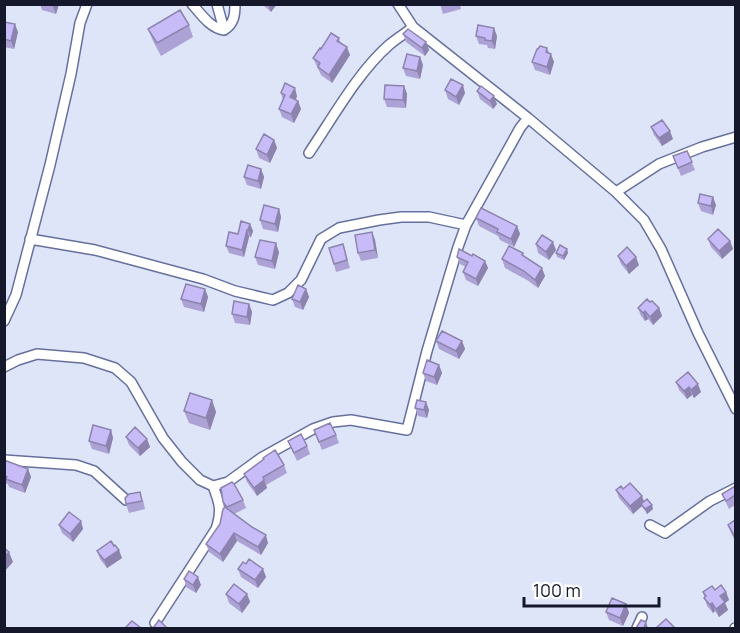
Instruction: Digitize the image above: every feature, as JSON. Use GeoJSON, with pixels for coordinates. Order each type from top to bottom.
{"type":"FeatureCollection","features":[{"type":"Feature","properties":{"kind":"street"},"geometry":{"type":"LineString","coordinates":[[4,321],[7,308],[16,295],[53,154],[80,23],[87,4]]}},
{"type":"Feature","properties":{"kind":"street"},"geometry":{"type":"LineString","coordinates":[[192,4],[213,26],[224,30]]}},
{"type":"Feature","properties":{"kind":"street"},"geometry":{"type":"LineString","coordinates":[[217,4],[224,30]]}},
{"type":"Feature","properties":{"kind":"street"},"geometry":{"type":"LineString","coordinates":[[224,30],[232,23],[235,4]]}},
{"type":"Feature","properties":{"kind":"street"},"geometry":{"type":"LineString","coordinates":[[398,4],[413,27],[528,118],[615,192],[644,220],[661,249],[735,410]]}},
{"type":"Feature","properties":{"kind":"street"},"geometry":{"type":"LineString","coordinates":[[309,153],[373,62],[389,45],[413,27]]}},
{"type":"Feature","properties":{"kind":"street"},"geometry":{"type":"LineString","coordinates":[[4,367],[37,354],[84,358],[115,368],[131,382],[163,438],[182,462],[200,480],[213,486],[228,482],[261,458],[312,429],[333,422],[351,420],[407,430],[427,351],[466,225],[520,128],[528,118]]}},
{"type":"Feature","properties":{"kind":"street"},"geometry":{"type":"LineString","coordinates":[[615,192],[659,164],[735,137]]}},
{"type":"Feature","properties":{"kind":"street"},"geometry":{"type":"LineString","coordinates":[[30,239],[95,250],[273,300],[288,293],[301,280],[321,239],[339,228],[401,217],[429,217],[466,225]]}},
{"type":"Feature","properties":{"kind":"street"},"geometry":{"type":"LineString","coordinates":[[4,460],[76,465],[94,471],[126,500]]}},
{"type":"Feature","properties":{"kind":"street"},"geometry":{"type":"LineString","coordinates":[[155,623],[216,529],[220,515],[213,486]]}},
{"type":"Feature","properties":{"kind":"street"},"geometry":{"type":"LineString","coordinates":[[650,525],[665,533],[710,501],[735,488]]}},
{"type":"Feature","properties":{"kind":"street"},"geometry":{"type":"LineString","coordinates":[[637,628],[642,617]]}},
{"type":"Feature","properties":{"kind":"building"},"geometry":{"type":"Polygon","coordinates":[[[180,10],[189,25],[157,43],[148,29],[180,10]]]}},
{"type":"Feature","properties":{"kind":"building"},"geometry":{"type":"Polygon","coordinates":[[[4,22],[15,24],[11,41],[4,39],[4,22]]]}},
{"type":"Feature","properties":{"kind":"building"},"geometry":{"type":"Polygon","coordinates":[[[478,25],[494,28],[492,41],[476,36],[478,25]]]}},
{"type":"Feature","properties":{"kind":"building"},"geometry":{"type":"Polygon","coordinates":[[[408,29],[426,42],[422,48],[403,34],[408,29]]]}},
{"type":"Feature","properties":{"kind":"building"},"geometry":{"type":"Polygon","coordinates":[[[331,33],[339,38],[337,41],[347,47],[329,75],[318,67],[320,63],[313,58],[331,33]]]}},
{"type":"Feature","properties":{"kind":"building"},"geometry":{"type":"Polygon","coordinates":[[[540,46],[547,48],[546,52],[551,54],[547,67],[532,62],[540,46]]]}},
{"type":"Feature","properties":{"kind":"building"},"geometry":{"type":"Polygon","coordinates":[[[407,54],[420,57],[417,71],[403,68],[407,54]]]}},
{"type":"Feature","properties":{"kind":"building"},"geometry":{"type":"Polygon","coordinates":[[[451,79],[463,85],[456,97],[445,90],[451,79]]]}},
{"type":"Feature","properties":{"kind":"building"},"geometry":{"type":"Polygon","coordinates":[[[285,83],[295,88],[290,97],[298,101],[291,114],[279,109],[285,95],[281,93],[285,83]]]}},
{"type":"Feature","properties":{"kind":"building"},"geometry":{"type":"Polygon","coordinates":[[[385,85],[404,86],[403,100],[384,99],[385,85]]]}},
{"type":"Feature","properties":{"kind":"building"},"geometry":{"type":"Polygon","coordinates":[[[481,86],[494,96],[490,101],[477,91],[481,86]]]}},
{"type":"Feature","properties":{"kind":"building"},"geometry":{"type":"Polygon","coordinates":[[[662,120],[670,131],[659,138],[651,127],[662,120]]]}},
{"type":"Feature","properties":{"kind":"building"},"geometry":{"type":"Polygon","coordinates":[[[264,134],[274,140],[267,155],[256,149],[264,134]]]}},
{"type":"Feature","properties":{"kind":"building"},"geometry":{"type":"Polygon","coordinates":[[[687,151],[692,162],[678,168],[673,156],[687,151]]]}},
{"type":"Feature","properties":{"kind":"building"},"geometry":{"type":"Polygon","coordinates":[[[248,165],[261,169],[258,181],[244,177],[248,165]]]}},
{"type":"Feature","properties":{"kind":"building"},"geometry":{"type":"Polygon","coordinates":[[[700,194],[713,197],[711,206],[698,203],[700,194]]]}},
{"type":"Feature","properties":{"kind":"building"},"geometry":{"type":"Polygon","coordinates":[[[264,205],[279,209],[275,224],[260,220],[264,205]]]}},
{"type":"Feature","properties":{"kind":"building"},"geometry":{"type":"Polygon","coordinates":[[[481,208],[517,226],[511,239],[497,232],[498,229],[476,218],[481,208]]]}},
{"type":"Feature","properties":{"kind":"building"},"geometry":{"type":"Polygon","coordinates":[[[241,221],[250,224],[242,250],[226,246],[229,232],[238,234],[241,221]]]}},
{"type":"Feature","properties":{"kind":"building"},"geometry":{"type":"Polygon","coordinates":[[[718,229],[730,241],[719,251],[708,239],[718,229]]]}},
{"type":"Feature","properties":{"kind":"building"},"geometry":{"type":"Polygon","coordinates":[[[372,232],[375,250],[358,253],[355,235],[372,232]]]}},
{"type":"Feature","properties":{"kind":"building"},"geometry":{"type":"Polygon","coordinates":[[[542,235],[553,242],[546,252],[536,244],[542,235]]]}},
{"type":"Feature","properties":{"kind":"building"},"geometry":{"type":"Polygon","coordinates":[[[260,240],[276,243],[272,261],[255,257],[260,240]]]}},
{"type":"Feature","properties":{"kind":"building"},"geometry":{"type":"Polygon","coordinates":[[[343,244],[347,260],[334,264],[329,248],[343,244]]]}},
{"type":"Feature","properties":{"kind":"building"},"geometry":{"type":"Polygon","coordinates":[[[560,245],[567,249],[563,256],[556,253],[560,245]]]}},
{"type":"Feature","properties":{"kind":"building"},"geometry":{"type":"Polygon","coordinates":[[[509,246],[523,253],[522,255],[542,268],[535,280],[502,259],[509,246]]]}},
{"type":"Feature","properties":{"kind":"building"},"geometry":{"type":"Polygon","coordinates":[[[627,247],[636,257],[626,266],[618,256],[627,247]]]}},
{"type":"Feature","properties":{"kind":"building"},"geometry":{"type":"Polygon","coordinates":[[[459,249],[485,261],[476,279],[463,272],[468,262],[457,257],[459,249]]]}},
{"type":"Feature","properties":{"kind":"building"},"geometry":{"type":"Polygon","coordinates":[[[186,284],[205,289],[201,304],[181,299],[186,284]]]}},
{"type":"Feature","properties":{"kind":"building"},"geometry":{"type":"Polygon","coordinates":[[[298,285],[306,289],[300,302],[292,299],[298,285]]]}},
{"type":"Feature","properties":{"kind":"building"},"geometry":{"type":"Polygon","coordinates":[[[647,299],[659,308],[650,317],[638,308],[647,299]]]}},
{"type":"Feature","properties":{"kind":"building"},"geometry":{"type":"Polygon","coordinates":[[[234,301],[249,304],[247,317],[232,314],[234,301]]]}},
{"type":"Feature","properties":{"kind":"building"},"geometry":{"type":"Polygon","coordinates":[[[442,331],[462,341],[456,351],[436,341],[442,331]]]}},
{"type":"Feature","properties":{"kind":"building"},"geometry":{"type":"Polygon","coordinates":[[[427,360],[439,365],[434,377],[423,373],[427,360]]]}},
{"type":"Feature","properties":{"kind":"building"},"geometry":{"type":"Polygon","coordinates":[[[688,372],[698,384],[691,390],[689,387],[684,391],[676,382],[688,372]]]}},
{"type":"Feature","properties":{"kind":"building"},"geometry":{"type":"Polygon","coordinates":[[[190,393],[212,400],[206,418],[184,411],[190,393]]]}},
{"type":"Feature","properties":{"kind":"building"},"geometry":{"type":"Polygon","coordinates":[[[417,400],[426,402],[424,410],[415,408],[417,400]]]}},
{"type":"Feature","properties":{"kind":"building"},"geometry":{"type":"Polygon","coordinates":[[[330,423],[336,435],[319,442],[314,430],[330,423]]]}},
{"type":"Feature","properties":{"kind":"building"},"geometry":{"type":"Polygon","coordinates":[[[93,425],[111,430],[106,446],[89,441],[93,425]]]}},
{"type":"Feature","properties":{"kind":"building"},"geometry":{"type":"Polygon","coordinates":[[[135,427],[147,439],[138,448],[126,437],[135,427]]]}},
{"type":"Feature","properties":{"kind":"building"},"geometry":{"type":"Polygon","coordinates":[[[301,434],[307,446],[294,453],[288,441],[301,434]]]}},
{"type":"Feature","properties":{"kind":"building"},"geometry":{"type":"Polygon","coordinates":[[[275,450],[284,465],[263,477],[264,480],[254,488],[244,474],[275,450]]]}},
{"type":"Feature","properties":{"kind":"building"},"geometry":{"type":"Polygon","coordinates":[[[4,460],[28,469],[22,485],[6,479],[4,460]]]}},
{"type":"Feature","properties":{"kind":"building"},"geometry":{"type":"Polygon","coordinates":[[[232,482],[243,500],[227,507],[223,502],[221,488],[232,482]]]}},
{"type":"Feature","properties":{"kind":"building"},"geometry":{"type":"Polygon","coordinates":[[[630,483],[642,496],[630,506],[616,490],[621,486],[623,489],[630,483]]]}},
{"type":"Feature","properties":{"kind":"building"},"geometry":{"type":"Polygon","coordinates":[[[735,486],[735,495],[726,501],[722,494],[735,486]]]}},
{"type":"Feature","properties":{"kind":"building"},"geometry":{"type":"Polygon","coordinates":[[[140,492],[142,501],[126,504],[125,498],[129,494],[140,492]]]}},
{"type":"Feature","properties":{"kind":"building"},"geometry":{"type":"Polygon","coordinates":[[[647,499],[652,505],[645,509],[641,504],[647,499]]]}},
{"type":"Feature","properties":{"kind":"building"},"geometry":{"type":"Polygon","coordinates":[[[225,507],[266,535],[258,547],[234,533],[220,554],[206,544],[220,524],[225,507]]]}},
{"type":"Feature","properties":{"kind":"building"},"geometry":{"type":"Polygon","coordinates":[[[69,512],[81,521],[70,534],[59,525],[69,512]]]}},
{"type":"Feature","properties":{"kind":"building"},"geometry":{"type":"Polygon","coordinates":[[[735,520],[735,537],[728,525],[735,520]]]}},
{"type":"Feature","properties":{"kind":"building"},"geometry":{"type":"Polygon","coordinates":[[[111,541],[119,550],[104,560],[97,551],[111,541]]]}},
{"type":"Feature","properties":{"kind":"building"},"geometry":{"type":"Polygon","coordinates":[[[249,559],[263,569],[255,580],[238,569],[243,562],[246,564],[249,559]]]}},
{"type":"Feature","properties":{"kind":"building"},"geometry":{"type":"Polygon","coordinates":[[[189,571],[198,577],[193,585],[184,579],[189,571]]]}},
{"type":"Feature","properties":{"kind":"building"},"geometry":{"type":"Polygon","coordinates":[[[234,584],[247,594],[239,604],[226,594],[234,584]]]}},
{"type":"Feature","properties":{"kind":"building"},"geometry":{"type":"Polygon","coordinates":[[[721,585],[726,592],[720,596],[725,602],[716,609],[704,598],[706,596],[703,592],[712,586],[715,590],[721,585]]]}},
{"type":"Feature","properties":{"kind":"building"},"geometry":{"type":"Polygon","coordinates":[[[612,598],[626,604],[620,618],[606,612],[612,598]]]}},
{"type":"Feature","properties":{"kind":"building"},"geometry":{"type":"Polygon","coordinates":[[[666,619],[675,628],[656,628],[666,619]]]}},
{"type":"Feature","properties":{"kind":"building"},"geometry":{"type":"Polygon","coordinates":[[[159,620],[166,627],[153,628],[159,620]]]}},
{"type":"Feature","properties":{"kind":"building"},"geometry":{"type":"Polygon","coordinates":[[[641,620],[646,622],[644,628],[636,628],[641,620]]]}},
{"type":"Feature","properties":{"kind":"building"},"geometry":{"type":"Polygon","coordinates":[[[132,621],[141,628],[125,628],[132,621]]]}}]}
